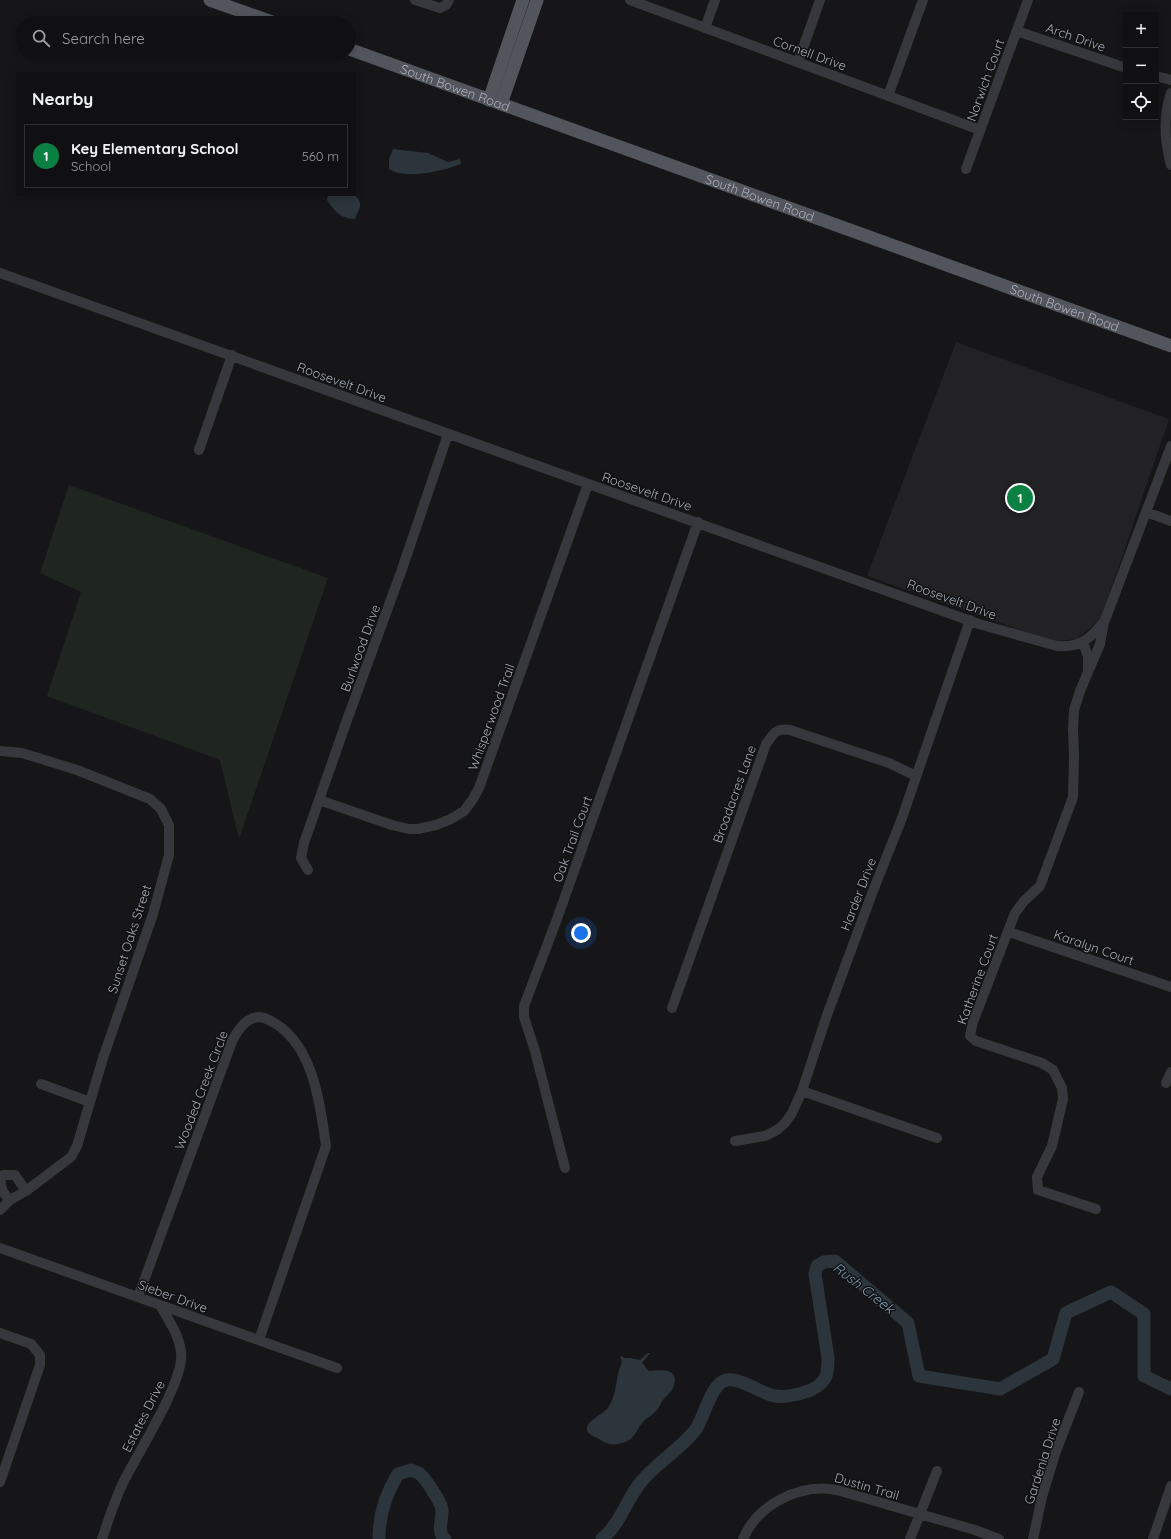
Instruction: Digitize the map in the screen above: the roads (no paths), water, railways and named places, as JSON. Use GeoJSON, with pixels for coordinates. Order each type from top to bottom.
{"type":"FeatureCollection","features":[{"type":"Feature","properties":{"kind":"main road"},"geometry":{"type":"LineString","coordinates":[[210,0],[255,16]]}},
{"type":"Feature","properties":{"kind":"main road"},"geometry":{"type":"LineString","coordinates":[[495,102],[523,0]]}},
{"type":"Feature","properties":{"kind":"main road"},"geometry":{"type":"LineString","coordinates":[[495,102],[537,0]]}},
{"type":"Feature","properties":{"kind":"main road","name":"South Bowen Road"},"geometry":{"type":"LineString","coordinates":[[356,52],[1171,346]]}},
{"type":"Feature","properties":{"kind":"street"},"geometry":{"type":"LineString","coordinates":[[414,0],[440,8],[448,2]]}},
{"type":"Feature","properties":{"kind":"street","name":"Cornell Drive"},"geometry":{"type":"LineString","coordinates":[[630,0],[980,130]]}},
{"type":"Feature","properties":{"kind":"street"},"geometry":{"type":"LineString","coordinates":[[705,28],[715,0]]}},
{"type":"Feature","properties":{"kind":"street"},"geometry":{"type":"LineString","coordinates":[[798,62],[820,0]]}},
{"type":"Feature","properties":{"kind":"street"},"geometry":{"type":"LineString","coordinates":[[888,96],[923,0]]}},
{"type":"Feature","properties":{"kind":"street","name":"Norwich Court"},"geometry":{"type":"LineString","coordinates":[[966,169],[1028,0]]}},
{"type":"Feature","properties":{"kind":"street","name":"Arch Drive"},"geometry":{"type":"LineString","coordinates":[[1017,31],[1123,67]]}},
{"type":"Feature","properties":{"kind":"street"},"geometry":{"type":"LineString","coordinates":[[1159,77],[1171,80]]}},
{"type":"Feature","properties":{"kind":"street"},"geometry":{"type":"LineString","coordinates":[[1171,94],[1167,115],[1166,134],[1167,150],[1171,165]]}},
{"type":"Feature","properties":{"kind":"street","name":"Roosevelt Drive"},"geometry":{"type":"LineString","coordinates":[[0,273],[970,620],[1056,646],[1066,647],[1083,642],[1096,631],[1105,620],[1171,446]]}},
{"type":"Feature","properties":{"kind":"street"},"geometry":{"type":"LineString","coordinates":[[199,450],[232,355]]}},
{"type":"Feature","properties":{"kind":"street","name":"Burlwood Drive"},"geometry":{"type":"LineString","coordinates":[[308,870],[301,858],[304,843],[401,572],[448,434]]}},
{"type":"Feature","properties":{"kind":"street","name":"Whisperwood Trail"},"geometry":{"type":"LineString","coordinates":[[320,800],[392,825],[409,829],[436,825],[451,819],[464,811],[479,788],[588,484]]}},
{"type":"Feature","properties":{"kind":"street"},"geometry":{"type":"LineString","coordinates":[[1146,512],[1171,521]]}},
{"type":"Feature","properties":{"kind":"street","name":"Oak Trail Court"},"geometry":{"type":"LineString","coordinates":[[566,1168],[535,1051],[524,1017],[524,1006],[560,912],[698,522]]}},
{"type":"Feature","properties":{"kind":"street","name":"Harder Drive"},"geometry":{"type":"LineString","coordinates":[[735,1141],[765,1136],[777,1130],[785,1123],[792,1113],[802,1092],[827,1015],[902,818],[970,620]]}},
{"type":"Feature","properties":{"kind":"street","name":"Katherine Court"},"geometry":{"type":"LineString","coordinates":[[1096,1208],[1038,1190],[1037,1177],[1052,1146],[1063,1099],[1062,1088],[1053,1070],[1042,1063],[976,1041],[970,1036],[973,1022],[1009,932],[1015,913],[1024,901],[1040,886],[1073,797],[1074,757],[1072,729],[1074,710],[1088,672],[1096,658],[1102,641],[1105,620]]}},
{"type":"Feature","properties":{"kind":"street","name":"Katherine Court"},"geometry":{"type":"LineString","coordinates":[[1083,642],[1088,657],[1088,672]]}},
{"type":"Feature","properties":{"kind":"street","name":"Broadacres Lane"},"geometry":{"type":"LineString","coordinates":[[672,1008],[766,744],[775,732],[781,729],[790,730],[889,764],[916,776]]}},
{"type":"Feature","properties":{"kind":"street","name":"Sunset Oaks Street"},"geometry":{"type":"LineString","coordinates":[[0,751],[22,753],[77,770],[150,798],[161,809],[169,826],[169,855],[153,914],[127,987],[77,1146],[71,1158],[26,1191],[10,1200],[0,1210]]}},
{"type":"Feature","properties":{"kind":"street","name":"Karalyn Court"},"geometry":{"type":"LineString","coordinates":[[1009,932],[1171,987]]}},
{"type":"Feature","properties":{"kind":"street","name":"Wooded Creek Circle"},"geometry":{"type":"LineString","coordinates":[[138,1297],[233,1039],[239,1028],[248,1020],[262,1017],[268,1019],[286,1030],[309,1065],[322,1113],[326,1146],[259,1340]]}},
{"type":"Feature","properties":{"kind":"street"},"geometry":{"type":"LineString","coordinates":[[1166,1083],[1171,1072]]}},
{"type":"Feature","properties":{"kind":"street"},"geometry":{"type":"LineString","coordinates":[[41,1084],[90,1102]]}},
{"type":"Feature","properties":{"kind":"street"},"geometry":{"type":"LineString","coordinates":[[802,1092],[936,1138]]}},
{"type":"Feature","properties":{"kind":"street"},"geometry":{"type":"LineString","coordinates":[[10,1200],[3,1192],[0,1181],[3,1175],[15,1175],[26,1191]]}},
{"type":"Feature","properties":{"kind":"street","name":"Sieber Drive"},"geometry":{"type":"LineString","coordinates":[[0,1248],[337,1368]]}},
{"type":"Feature","properties":{"kind":"street","name":"Estates Drive"},"geometry":{"type":"LineString","coordinates":[[102,1539],[124,1480],[173,1388],[181,1365],[182,1352],[177,1337],[160,1305]]}},
{"type":"Feature","properties":{"kind":"street"},"geometry":{"type":"LineString","coordinates":[[0,1332],[31,1344],[40,1355],[40,1366],[0,1482]]}},
{"type":"Feature","properties":{"kind":"street","name":"Gardenia Drive"},"geometry":{"type":"LineString","coordinates":[[1033,1539],[1042,1498],[1053,1462],[1079,1392]]}},
{"type":"Feature","properties":{"kind":"street"},"geometry":{"type":"LineString","coordinates":[[910,1539],[937,1471]]}},
{"type":"Feature","properties":{"kind":"street"},"geometry":{"type":"LineString","coordinates":[[1153,1539],[1171,1486]]}},
{"type":"Feature","properties":{"kind":"street","name":"Dustin Trail"},"geometry":{"type":"LineString","coordinates":[[743,1539],[751,1524],[765,1509],[776,1502],[791,1494],[805,1490],[824,1488],[837,1490],[975,1530],[999,1539]]}},
{"type":"Feature","properties":{"kind":"waterway","name":"Rush Creek"},"geometry":{"type":"LineString","coordinates":[[602,1539],[609,1533],[619,1519],[631,1496],[641,1482],[696,1429],[714,1391],[722,1382],[734,1380],[775,1396],[789,1396],[811,1390],[823,1381],[826,1377],[828,1369],[828,1358],[815,1274],[817,1266],[824,1262],[835,1261],[908,1323],[919,1376],[1000,1389],[1053,1359],[1066,1313],[1111,1292],[1144,1314],[1144,1376],[1171,1389]]}},
{"type":"Feature","properties":{"kind":"waterway","name":"Rush Creek"},"geometry":{"type":"LineString","coordinates":[[379,1539],[380,1522],[386,1497],[398,1474],[411,1470],[422,1476],[439,1501],[442,1509],[440,1529],[442,1536],[445,1539]]}},
{"type":"Feature","properties":{"kind":"place","name":"Key Elementary School"},"geometry":{"type":"Point","coordinates":[1020,498]}}]}
